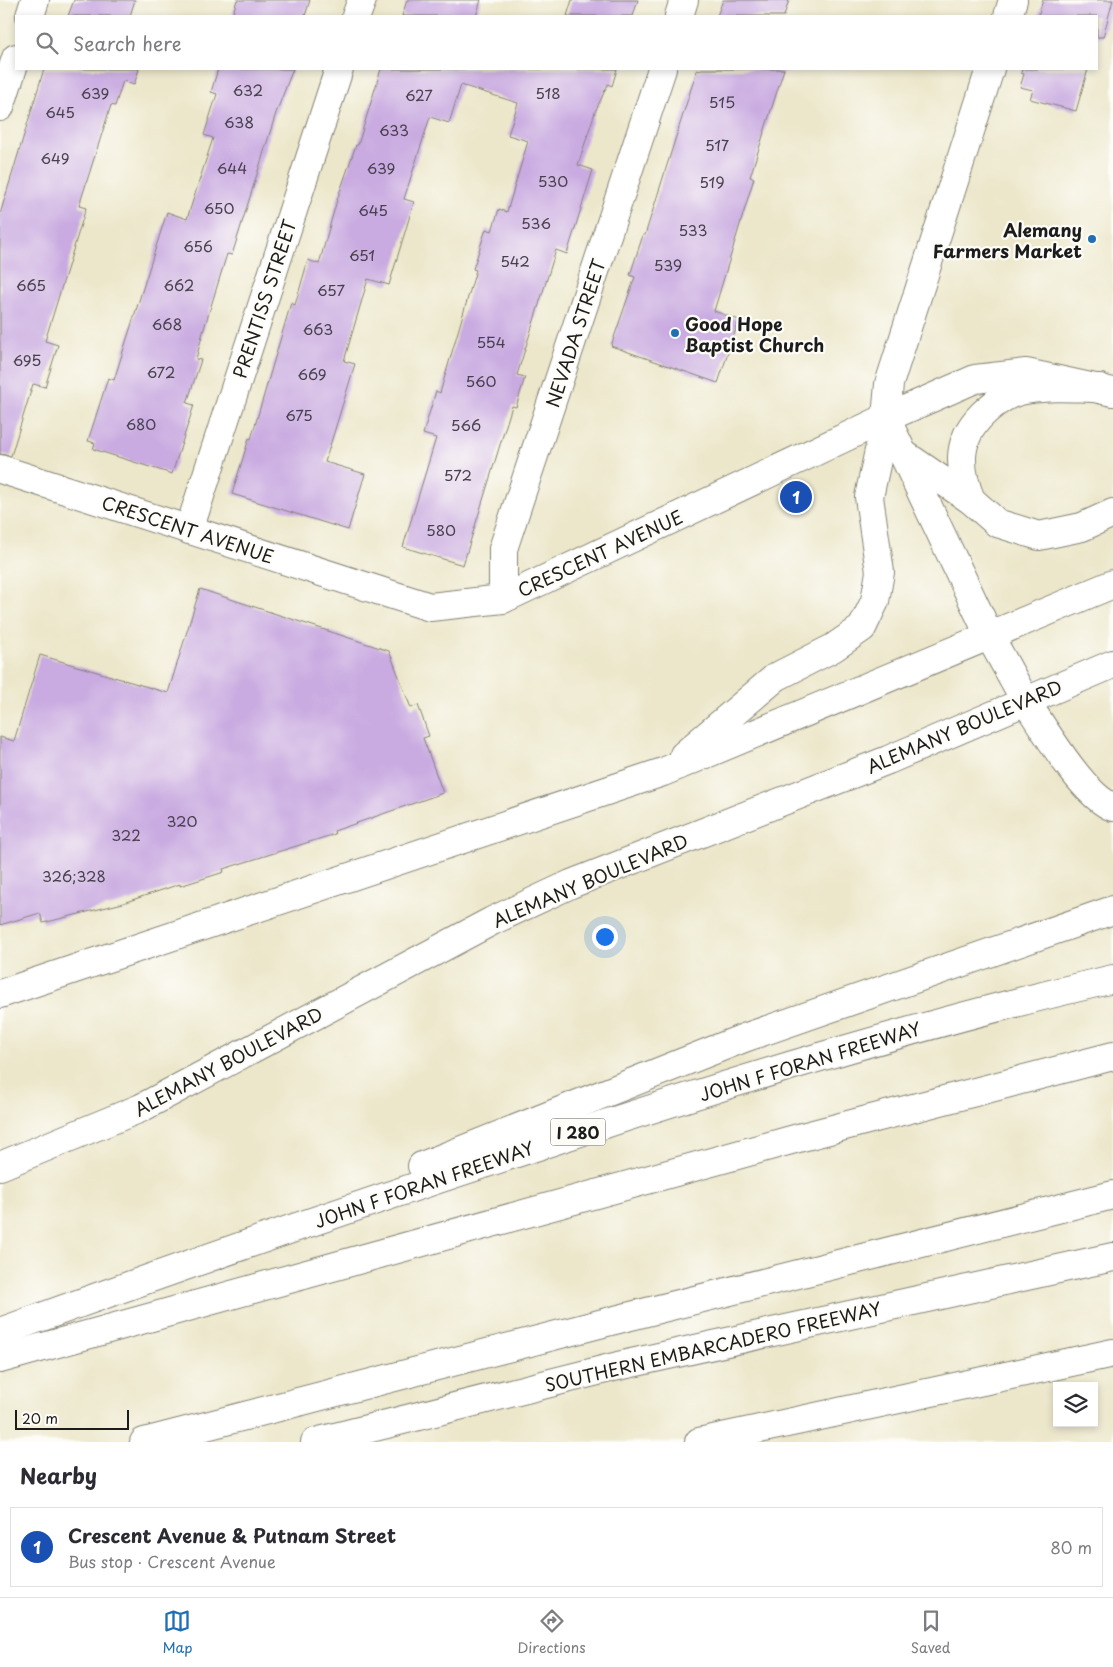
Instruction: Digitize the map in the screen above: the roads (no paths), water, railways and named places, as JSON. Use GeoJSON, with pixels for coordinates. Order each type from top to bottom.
{"type":"FeatureCollection","features":[{"type":"Feature","properties":{"kind":"main road"},"geometry":{"type":"LineString","coordinates":[[30,15],[35,0]]}},
{"type":"Feature","properties":{"kind":"main road"},"geometry":{"type":"LineString","coordinates":[[356,15],[362,0]]}},
{"type":"Feature","properties":{"kind":"main road"},"geometry":{"type":"LineString","coordinates":[[679,15],[684,0]]}},
{"type":"Feature","properties":{"kind":"main road"},"geometry":{"type":"LineString","coordinates":[[1008,15],[1013,0]]}},
{"type":"Feature","properties":{"kind":"main road"},"geometry":{"type":"LineString","coordinates":[[0,107],[15,61]]}},
{"type":"Feature","properties":{"kind":"main road","name":"PRENTISS STREET"},"geometry":{"type":"LineString","coordinates":[[189,530],[339,70]]}},
{"type":"Feature","properties":{"kind":"main road","name":"NEVADA STREET"},"geometry":{"type":"LineString","coordinates":[[503,599],[503,549],[662,70]]}},
{"type":"Feature","properties":{"kind":"main road"},"geometry":{"type":"LineString","coordinates":[[664,772],[776,677],[834,648],[862,628],[876,601],[880,572],[869,497],[886,418],[889,384],[990,70]]}},
{"type":"Feature","properties":{"kind":"main road","name":"CRESCENT AVENUE"},"geometry":{"type":"LineString","coordinates":[[0,469],[430,607],[503,599],[886,418],[975,379],[1026,373],[1106,390]]}},
{"type":"Feature","properties":{"kind":"main road"},"geometry":{"type":"LineString","coordinates":[[971,500],[963,480],[961,462],[966,436],[973,423],[997,402],[1018,392],[1054,387],[1106,390]]}},
{"type":"Feature","properties":{"kind":"main road"},"geometry":{"type":"LineString","coordinates":[[886,418],[990,637],[1025,700],[1078,777],[1106,804],[1113,807]]}},
{"type":"Feature","properties":{"kind":"main road"},"geometry":{"type":"LineString","coordinates":[[902,453],[971,500],[997,523],[1039,536],[1082,527],[1113,513]]}},
{"type":"Feature","properties":{"kind":"main road"},"geometry":{"type":"LineString","coordinates":[[0,994],[664,772],[1113,584]]}},
{"type":"Feature","properties":{"kind":"main road","name":"ALEMANY BOULEVARD"},"geometry":{"type":"LineString","coordinates":[[0,1166],[141,1108],[492,921],[571,884],[888,760],[1113,664]]}},
{"type":"Feature","properties":{"kind":"main road"},"geometry":{"type":"LineString","coordinates":[[52,1313],[744,1038],[1113,910]]}},
{"type":"Feature","properties":{"kind":"main road","name":"JOHN F FORAN FREEWAY"},"geometry":{"type":"LineString","coordinates":[[0,1332],[411,1187],[676,1101],[928,1026],[1113,979]]}},
{"type":"Feature","properties":{"kind":"main road"},"geometry":{"type":"LineString","coordinates":[[0,1359],[802,1137],[1113,1056]]}},
{"type":"Feature","properties":{"kind":"main road"},"geometry":{"type":"LineString","coordinates":[[144,1442],[607,1322],[1113,1196]]}},
{"type":"Feature","properties":{"kind":"main road","name":"SOUTHERN EMBARCADERO FREEWAY"},"geometry":{"type":"LineString","coordinates":[[315,1442],[618,1366],[1113,1257]]}},
{"type":"Feature","properties":{"kind":"main road"},"geometry":{"type":"LineString","coordinates":[[699,1442],[1113,1354]]}},
{"type":"Feature","properties":{"kind":"place","name":"Alemany Farmers Market"},"geometry":{"type":"Point","coordinates":[1092,239]}},
{"type":"Feature","properties":{"kind":"place","name":"Good Hope Baptist Church"},"geometry":{"type":"Point","coordinates":[675,333]}},
{"type":"Feature","properties":{"kind":"place","name":"Crescent Avenue & Putnam Street"},"geometry":{"type":"Point","coordinates":[796,497]}}]}
